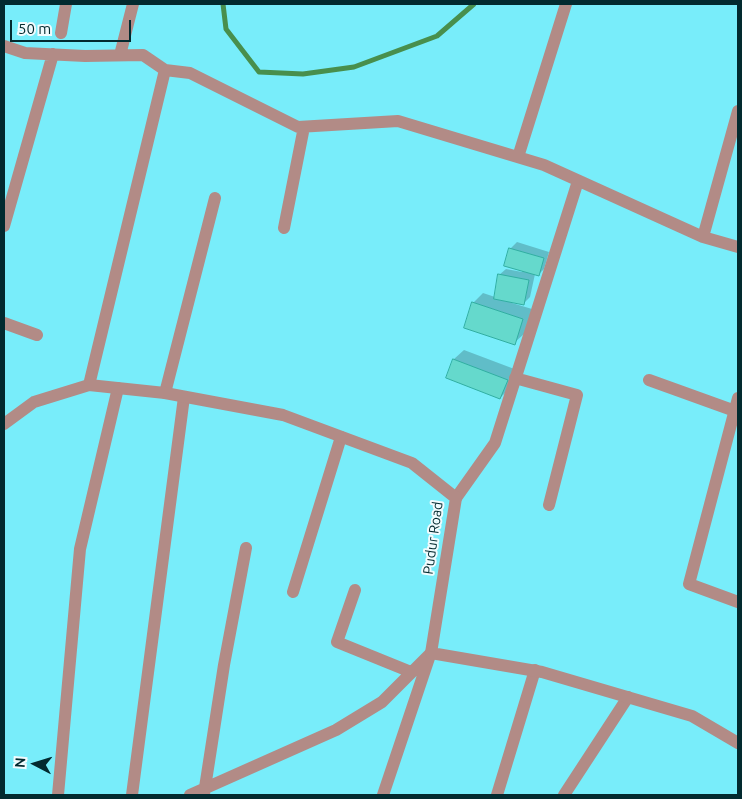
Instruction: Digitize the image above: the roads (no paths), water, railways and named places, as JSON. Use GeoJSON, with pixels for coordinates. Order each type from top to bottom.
{"type":"FeatureCollection","features":[{"type":"Feature","properties":{"kind":"street"},"geometry":{"type":"LineString","coordinates":[[61,33],[66,4]]}},
{"type":"Feature","properties":{"kind":"street"},"geometry":{"type":"LineString","coordinates":[[120,55],[133,4]]}},
{"type":"Feature","properties":{"kind":"street"},"geometry":{"type":"LineString","coordinates":[[518,157],[566,4]]}},
{"type":"Feature","properties":{"kind":"street"},"geometry":{"type":"LineString","coordinates":[[4,46],[25,53],[85,56],[143,55],[165,70],[190,73],[298,127],[398,121],[544,165],[703,237],[738,247]]}},
{"type":"Feature","properties":{"kind":"street"},"geometry":{"type":"LineString","coordinates":[[4,226],[53,54]]}},
{"type":"Feature","properties":{"kind":"street"},"geometry":{"type":"LineString","coordinates":[[89,384],[165,70]]}},
{"type":"Feature","properties":{"kind":"street"},"geometry":{"type":"LineString","coordinates":[[703,237],[738,111]]}},
{"type":"Feature","properties":{"kind":"street"},"geometry":{"type":"LineString","coordinates":[[284,228],[304,126]]}},
{"type":"Feature","properties":{"kind":"street"},"geometry":{"type":"LineString","coordinates":[[456,498],[495,443],[578,181]]}},
{"type":"Feature","properties":{"kind":"street"},"geometry":{"type":"LineString","coordinates":[[165,393],[215,198]]}},
{"type":"Feature","properties":{"kind":"street"},"geometry":{"type":"LineString","coordinates":[[4,323],[37,335]]}},
{"type":"Feature","properties":{"kind":"street"},"geometry":{"type":"LineString","coordinates":[[515,378],[577,395],[549,505]]}},
{"type":"Feature","properties":{"kind":"street"},"geometry":{"type":"LineString","coordinates":[[649,380],[737,404],[689,584],[738,602]]}},
{"type":"Feature","properties":{"kind":"street","name":"Pudur Road"},"geometry":{"type":"LineString","coordinates":[[4,424],[34,402],[89,384],[165,393],[283,415],[412,463],[456,498],[431,653],[383,795]]}},
{"type":"Feature","properties":{"kind":"street"},"geometry":{"type":"LineString","coordinates":[[58,795],[80,549],[118,388]]}},
{"type":"Feature","properties":{"kind":"street"},"geometry":{"type":"LineString","coordinates":[[132,795],[184,397]]}},
{"type":"Feature","properties":{"kind":"street"},"geometry":{"type":"LineString","coordinates":[[293,592],[341,437]]}},
{"type":"Feature","properties":{"kind":"street"},"geometry":{"type":"LineString","coordinates":[[205,792],[224,665],[246,548]]}},
{"type":"Feature","properties":{"kind":"street"},"geometry":{"type":"LineString","coordinates":[[356,590],[337,642],[411,672]]}},
{"type":"Feature","properties":{"kind":"street"},"geometry":{"type":"LineString","coordinates":[[190,795],[205,792],[336,730],[382,702],[431,653],[535,670],[692,716],[738,743]]}},
{"type":"Feature","properties":{"kind":"street"},"geometry":{"type":"LineString","coordinates":[[497,795],[535,670]]}},
{"type":"Feature","properties":{"kind":"street"},"geometry":{"type":"LineString","coordinates":[[564,795],[628,698]]}},
{"type":"Feature","properties":{"kind":"waterway"},"geometry":{"type":"LineString","coordinates":[[223,4],[226,29],[259,72],[303,74],[354,67],[437,36],[474,4]]}}]}
